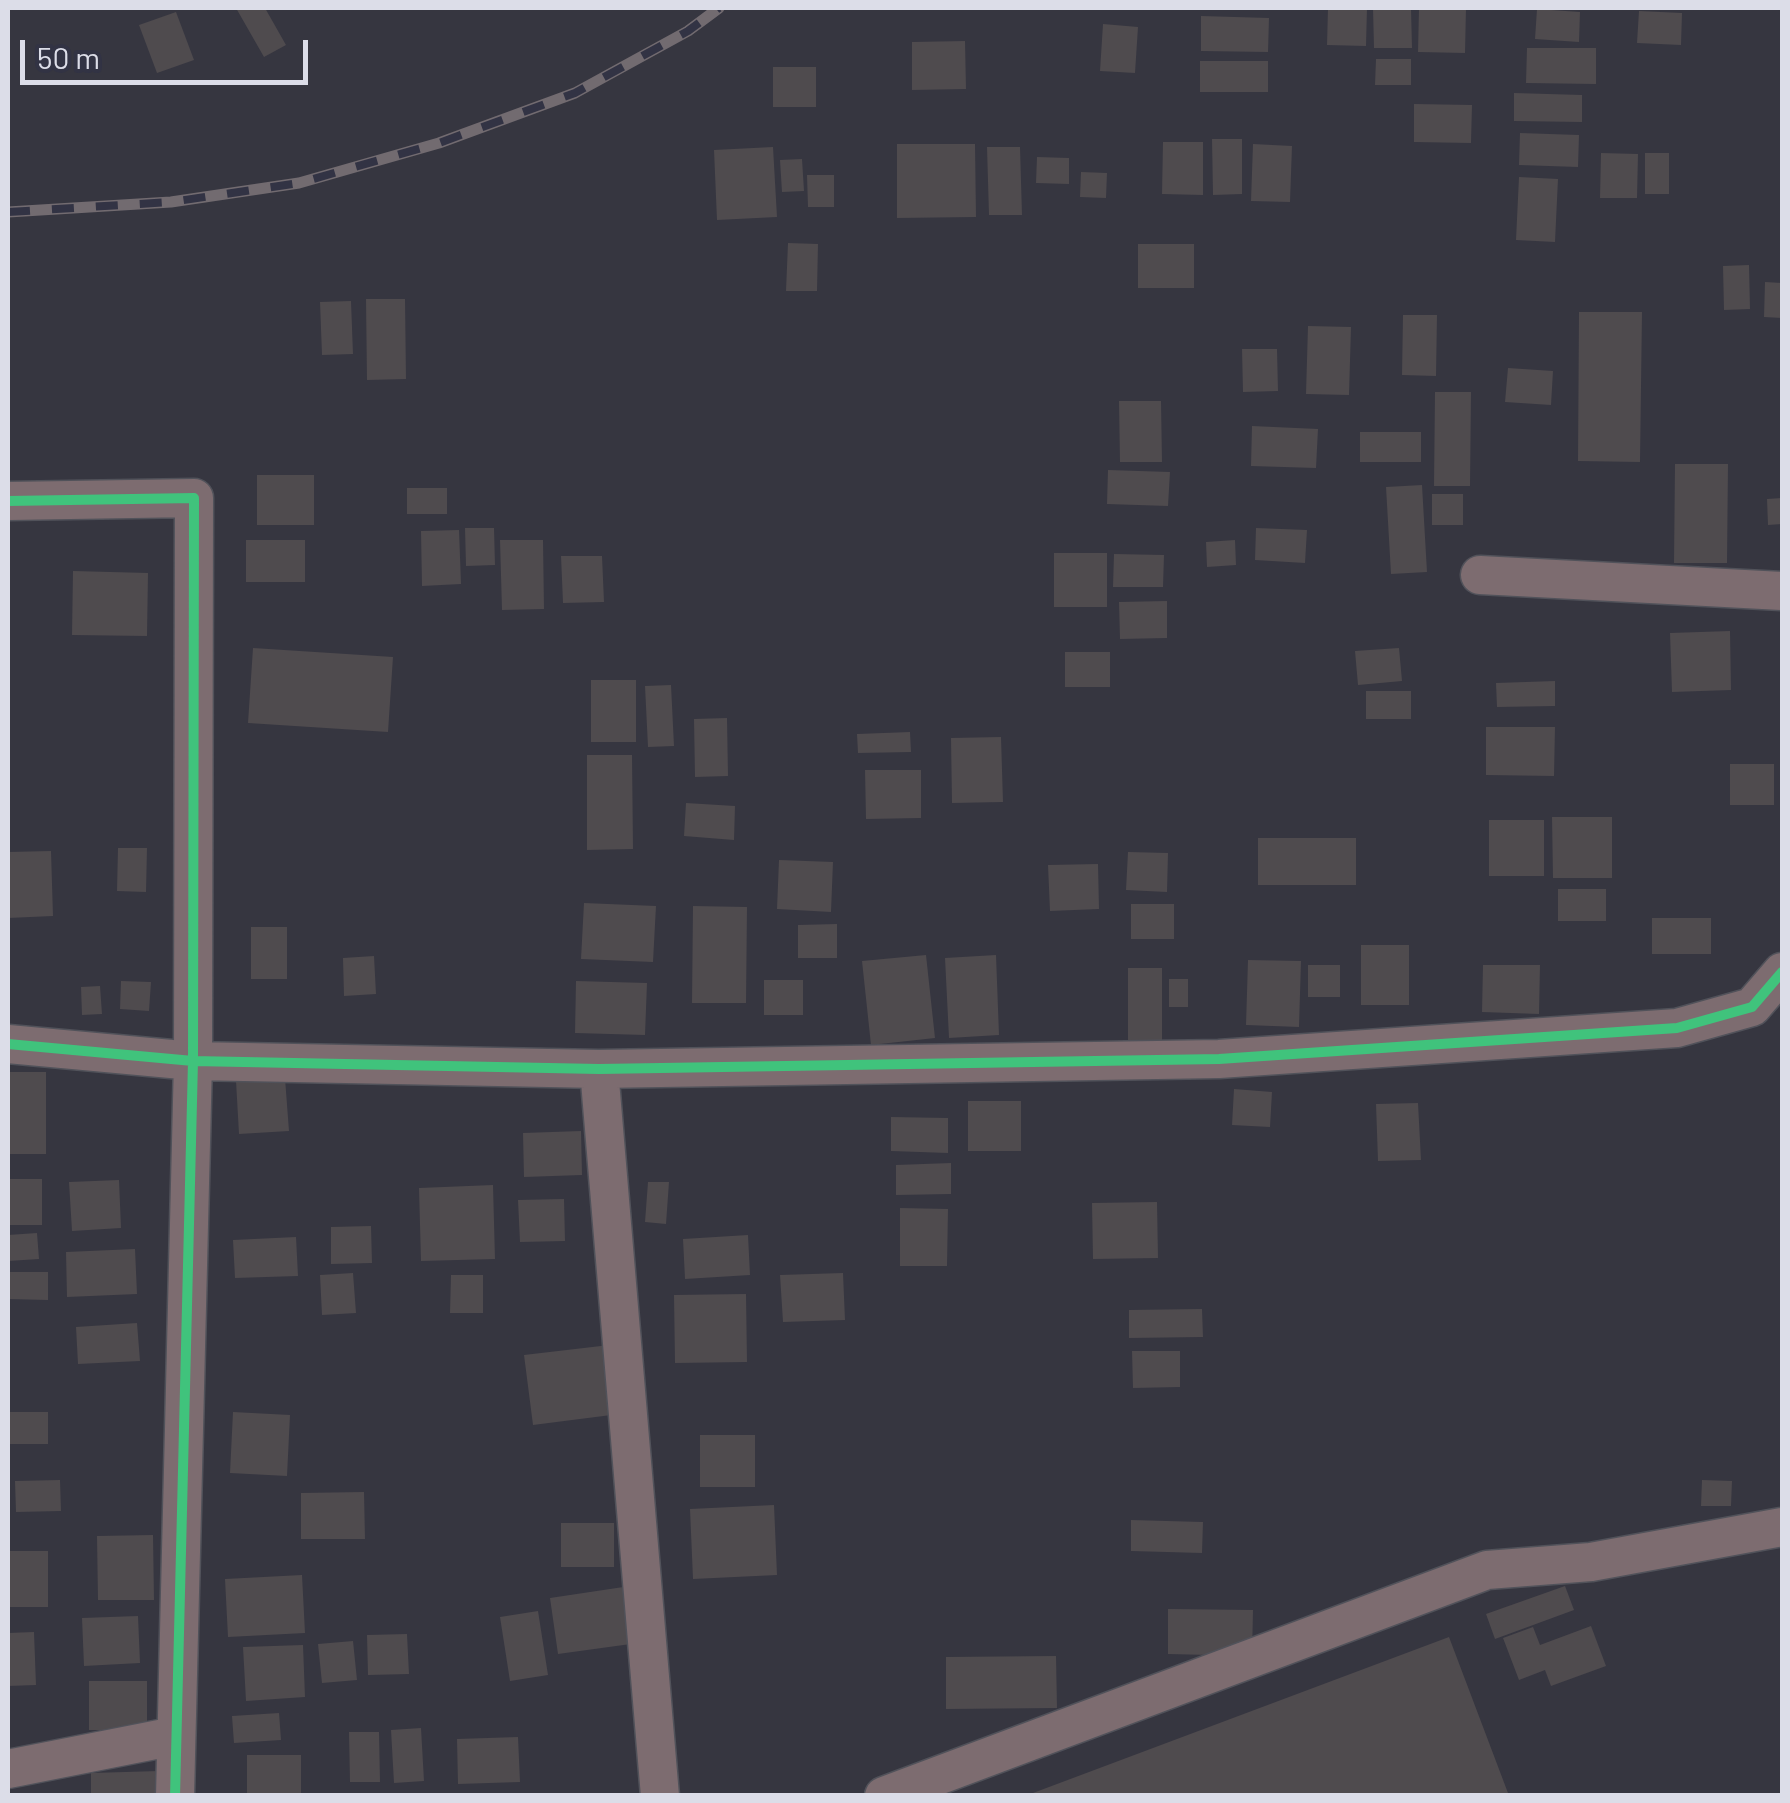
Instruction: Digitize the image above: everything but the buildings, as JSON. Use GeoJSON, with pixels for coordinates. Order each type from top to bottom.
{"type":"FeatureCollection","features":[{"type":"Feature","properties":{"kind":"street"},"geometry":{"type":"LineString","coordinates":[[8,501],[194,498],[193,1061],[174,1796]]}},
{"type":"Feature","properties":{"kind":"street"},"geometry":{"type":"LineString","coordinates":[[1480,575],[1782,591]]}},
{"type":"Feature","properties":{"kind":"street"},"geometry":{"type":"LineString","coordinates":[[8,1044],[193,1061],[599,1070],[1219,1059],[1677,1028],[1752,1006],[1782,972]]}},
{"type":"Feature","properties":{"kind":"street"},"geometry":{"type":"LineString","coordinates":[[599,1070],[660,1796]]}},
{"type":"Feature","properties":{"kind":"street"},"geometry":{"type":"LineString","coordinates":[[884,1796],[1488,1570],[1590,1562],[1782,1528]]}},
{"type":"Feature","properties":{"kind":"street"},"geometry":{"type":"LineString","coordinates":[[8,1769],[175,1736]]}},
{"type":"Feature","properties":{"kind":"railway"},"geometry":{"type":"LineString","coordinates":[[8,212],[171,202],[299,183],[439,143],[575,93],[688,31],[719,8]]}},
{"type":"Feature","properties":{"kind":"cycle path"},"geometry":{"type":"LineString","coordinates":[[8,501],[194,498],[193,1061],[175,1796]]}},
{"type":"Feature","properties":{"kind":"cycle path"},"geometry":{"type":"LineString","coordinates":[[8,1044],[193,1061],[599,1069],[1219,1059],[1677,1028],[1752,1007],[1782,972]]}}]}
